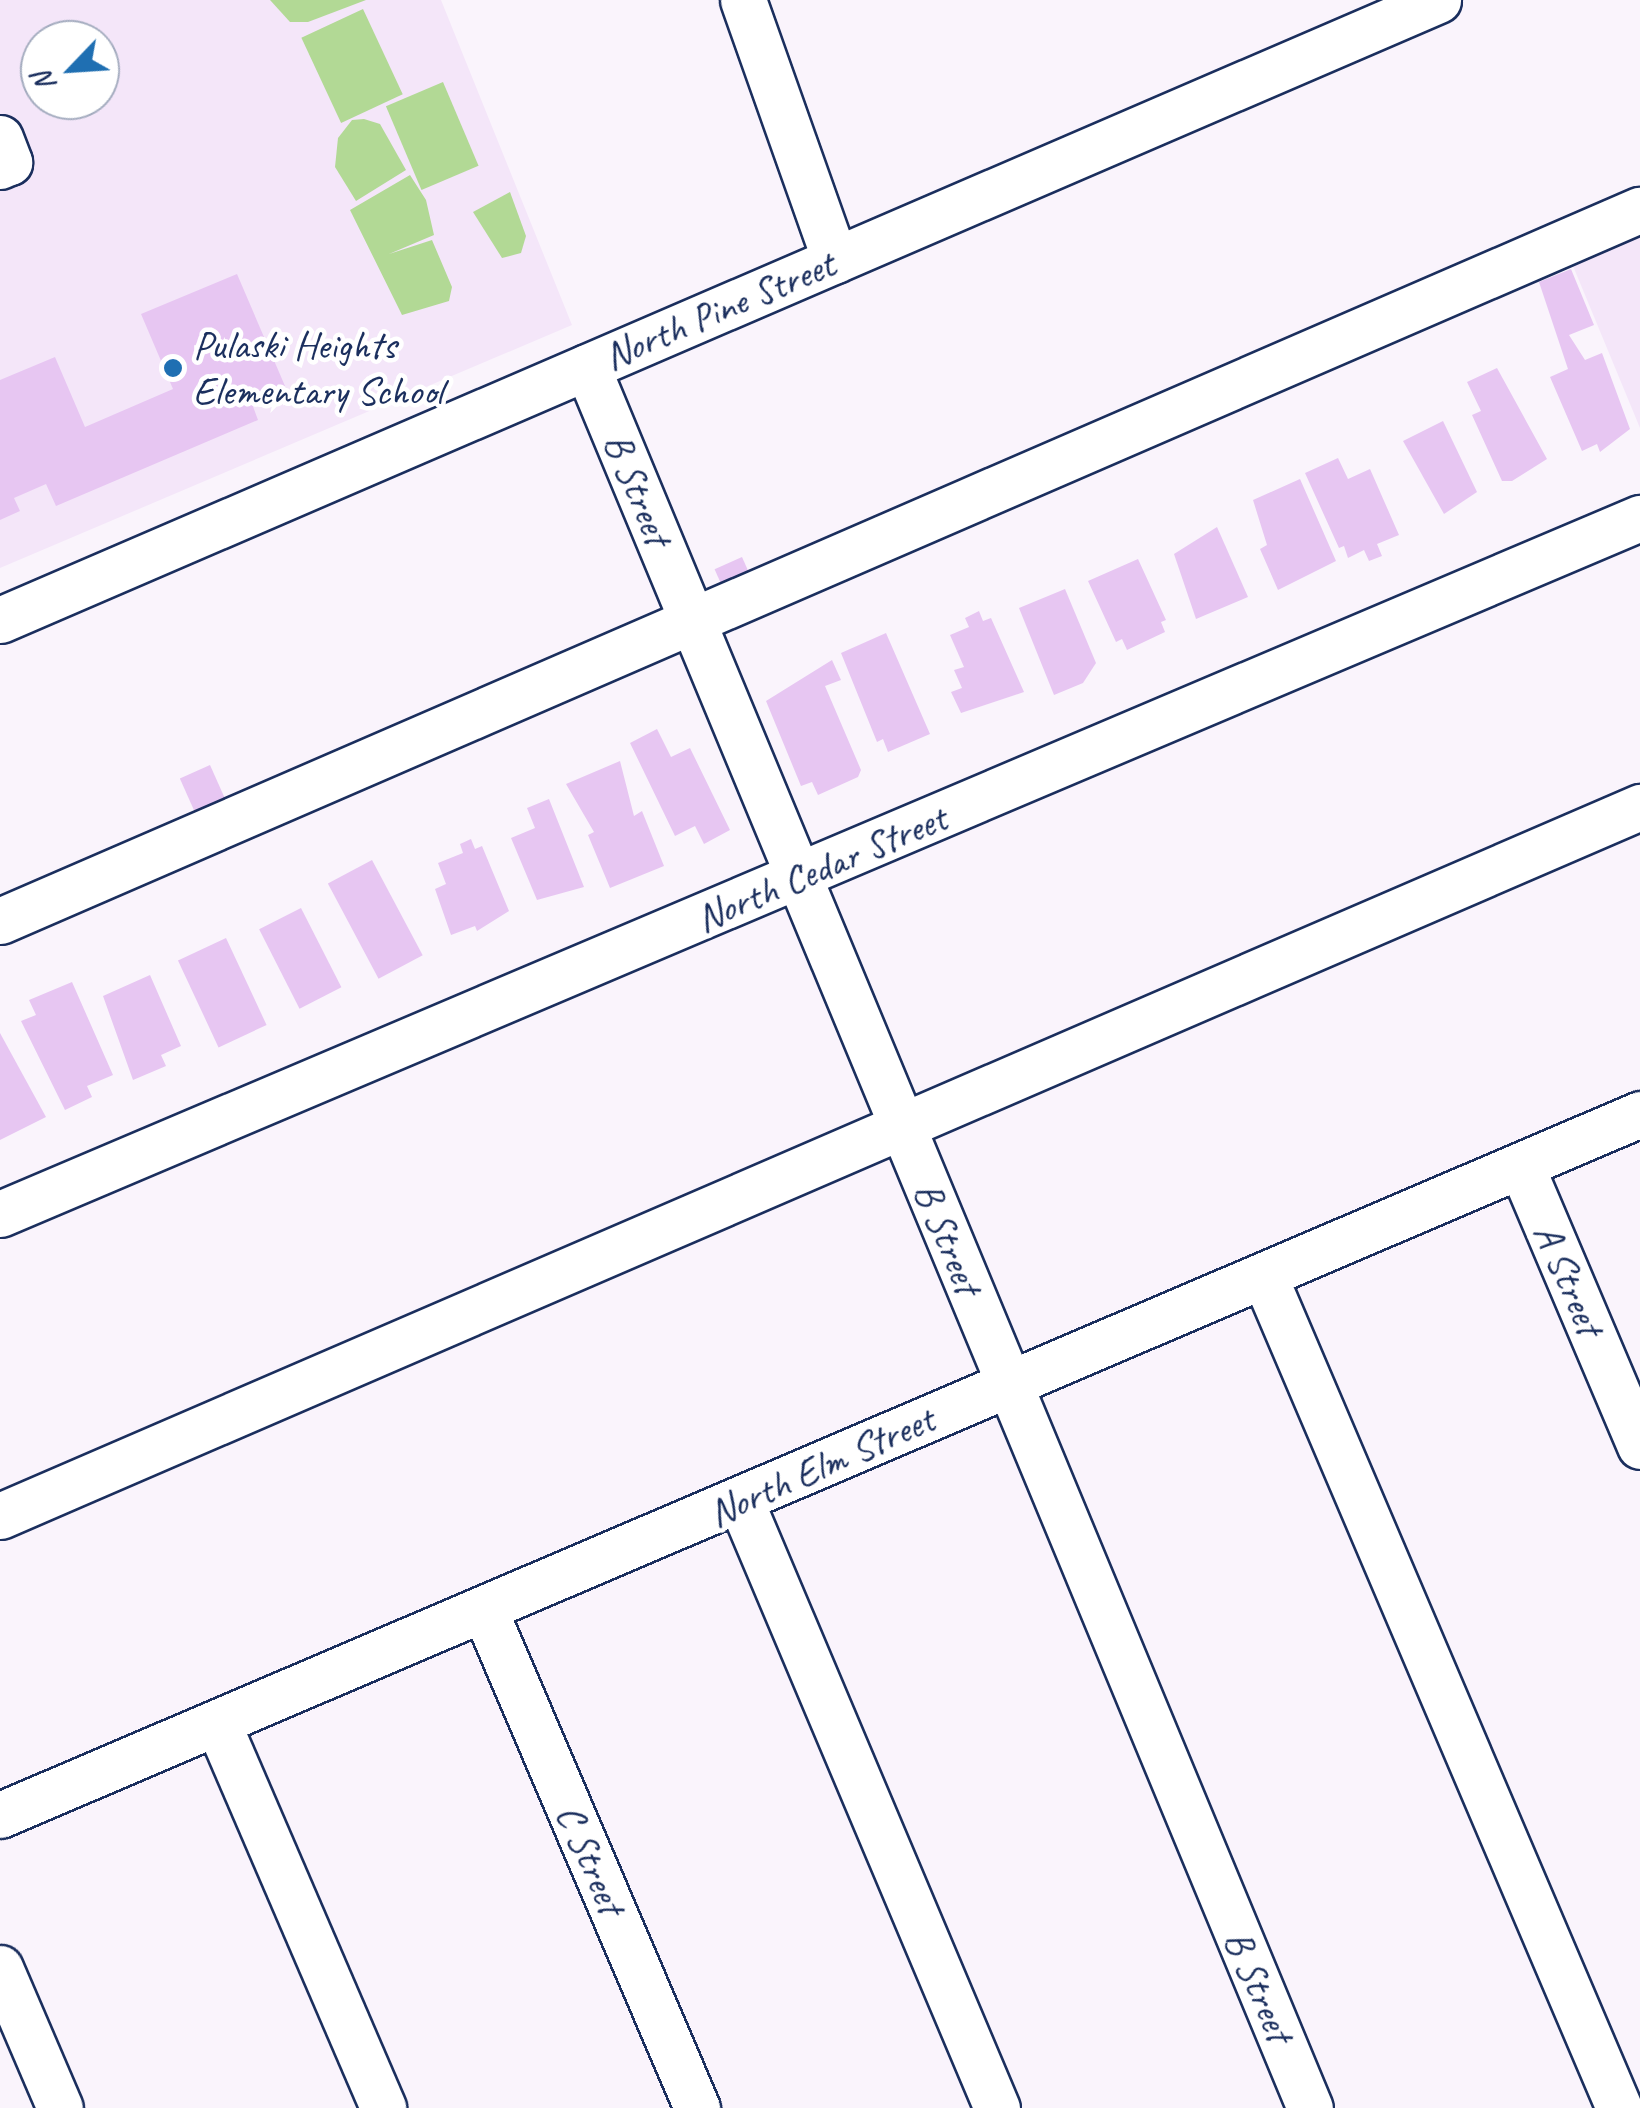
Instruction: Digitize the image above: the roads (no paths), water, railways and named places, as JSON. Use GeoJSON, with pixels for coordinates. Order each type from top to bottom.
{"type":"FeatureCollection","features":[{"type":"Feature","properties":{"kind":"street"},"geometry":{"type":"LineString","coordinates":[[742,0],[836,260]]}},
{"type":"Feature","properties":{"kind":"street","name":"North Pine Street"},"geometry":{"type":"LineString","coordinates":[[0,620],[1438,0]]}},
{"type":"Feature","properties":{"kind":"street"},"geometry":{"type":"LineString","coordinates":[[0,138],[9,162],[0,166]]}},
{"type":"Feature","properties":{"kind":"street"},"geometry":{"type":"LineString","coordinates":[[0,921],[1639,210]]}},
{"type":"Feature","properties":{"kind":"street","name":"B Street"},"geometry":{"type":"LineString","coordinates":[[587,366],[1310,2108]]}},
{"type":"Feature","properties":{"kind":"street","name":"North Cedar Street"},"geometry":{"type":"LineString","coordinates":[[0,1214],[800,879],[1640,518]]}},
{"type":"Feature","properties":{"kind":"street"},"geometry":{"type":"LineString","coordinates":[[0,1516],[1640,807]]}},
{"type":"Feature","properties":{"kind":"street","name":"North Elm Street"},"geometry":{"type":"LineString","coordinates":[[0,1815],[741,1502],[1007,1383],[1265,1278],[1640,1114]]}},
{"type":"Feature","properties":{"kind":"street","name":"A Street"},"geometry":{"type":"LineString","coordinates":[[1522,1168],[1640,1446]]}},
{"type":"Feature","properties":{"kind":"street"},"geometry":{"type":"LineString","coordinates":[[1265,1278],[1619,2108]]}},
{"type":"Feature","properties":{"kind":"street"},"geometry":{"type":"LineString","coordinates":[[741,1502],[997,2108]]}},
{"type":"Feature","properties":{"kind":"street","name":"C Street"},"geometry":{"type":"LineString","coordinates":[[484,1609],[697,2108]]}},
{"type":"Feature","properties":{"kind":"street"},"geometry":{"type":"LineString","coordinates":[[218,1724],[383,2108]]}},
{"type":"Feature","properties":{"kind":"street"},"geometry":{"type":"LineString","coordinates":[[0,1968],[60,2108]]}},
{"type":"Feature","properties":{"kind":"place","name":"Pulaski Heights Elementary School"},"geometry":{"type":"Point","coordinates":[173,368]}}]}
